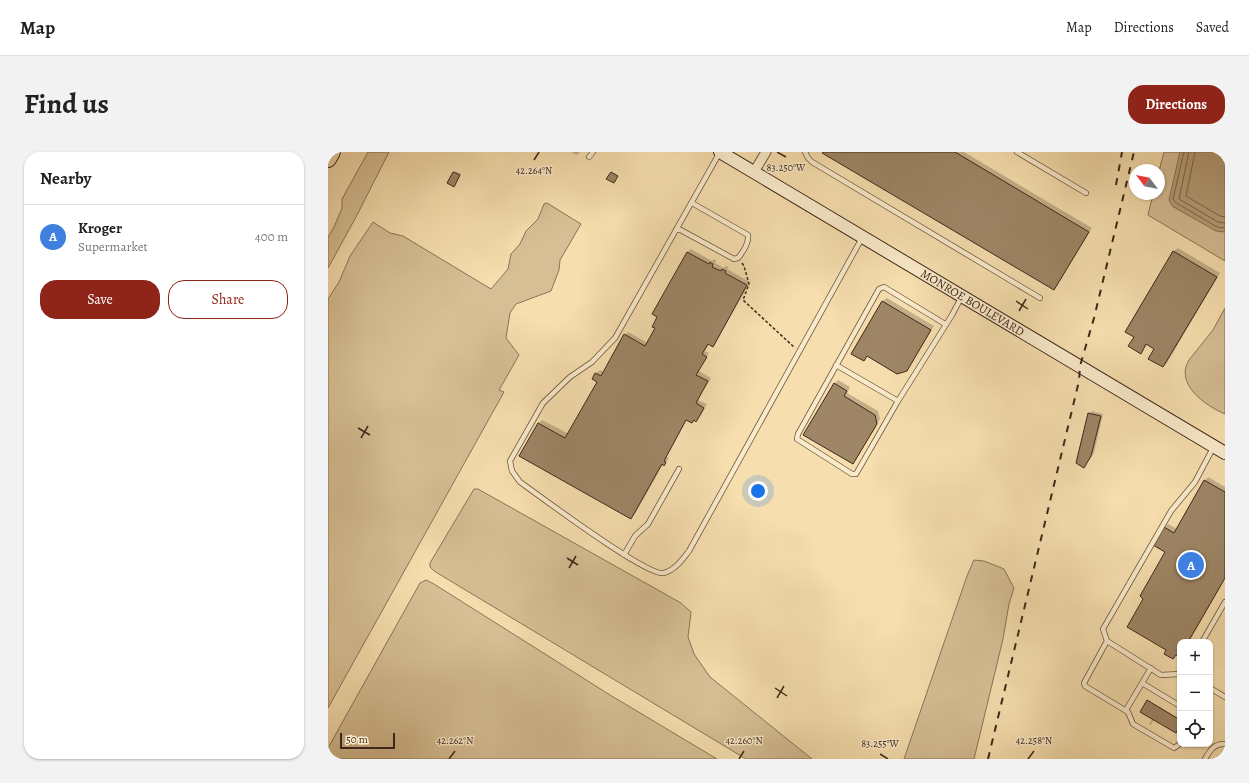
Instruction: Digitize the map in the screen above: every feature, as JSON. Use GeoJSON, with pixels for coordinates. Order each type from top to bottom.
{"type":"FeatureCollection","features":[{"type":"Feature","properties":{"kind":"highway"},"geometry":{"type":"LineString","coordinates":[[328,159],[332,152]]}},
{"type":"Feature","properties":{"kind":"street","name":"MONROE BOULEVARD"},"geometry":{"type":"LineString","coordinates":[[720,152],[1225,453]]}},
{"type":"Feature","properties":{"kind":"street"},"geometry":{"type":"LineString","coordinates":[[754,172],[766,152]]}},
{"type":"Feature","properties":{"kind":"lane"},"geometry":{"type":"LineString","coordinates":[[590,157],[593,152]]}},
{"type":"Feature","properties":{"kind":"lane"},"geometry":{"type":"LineString","coordinates":[[720,152],[615,338],[592,362],[570,377],[543,403],[510,461],[512,471],[520,482],[624,555],[651,570],[662,573],[674,568],[689,552],[862,237]]}},
{"type":"Feature","properties":{"kind":"lane"},"geometry":{"type":"LineString","coordinates":[[805,152],[812,162],[1040,298]]}},
{"type":"Feature","properties":{"kind":"lane"},"geometry":{"type":"LineString","coordinates":[[1017,152],[1086,193]]}},
{"type":"Feature","properties":{"kind":"lane"},"geometry":{"type":"LineString","coordinates":[[677,228],[734,259],[738,258],[748,240],[748,235],[692,203]]}},
{"type":"Feature","properties":{"kind":"lane"},"geometry":{"type":"LineString","coordinates":[[945,324],[884,287],[880,289],[836,365],[798,434],[797,439],[852,474],[856,474],[898,401],[945,324],[962,296]]}},
{"type":"Feature","properties":{"kind":"lane"},"geometry":{"type":"LineString","coordinates":[[836,365],[898,401]]}},
{"type":"Feature","properties":{"kind":"lane"},"geometry":{"type":"LineString","coordinates":[[1177,674],[1161,675],[1107,641],[1103,629],[1170,511],[1194,482],[1214,446]]}},
{"type":"Feature","properties":{"kind":"lane"},"geometry":{"type":"LineString","coordinates":[[624,555],[635,536],[648,524],[679,469]]}},
{"type":"Feature","properties":{"kind":"lane"},"geometry":{"type":"LineString","coordinates":[[1204,639],[1225,602]]}},
{"type":"Feature","properties":{"kind":"lane"},"geometry":{"type":"LineString","coordinates":[[1107,641],[1084,683],[1086,686],[1126,710],[1133,724],[1174,748],[1177,746]]}},
{"type":"Feature","properties":{"kind":"lane"},"geometry":{"type":"LineString","coordinates":[[1126,710],[1151,668]]}},
{"type":"Feature","properties":{"kind":"lane"},"geometry":{"type":"LineString","coordinates":[[1142,683],[1177,704]]}},
{"type":"Feature","properties":{"kind":"lane"},"geometry":{"type":"LineString","coordinates":[[1213,690],[1225,697]]}},
{"type":"Feature","properties":{"kind":"lane"},"geometry":{"type":"LineString","coordinates":[[1205,759],[1213,747],[1219,744],[1225,744]]}},
{"type":"Feature","properties":{"kind":"path"},"geometry":{"type":"LineString","coordinates":[[738,258],[744,266],[749,284],[743,300],[800,351]]}},
{"type":"Feature","properties":{"kind":"shaded area"},"geometry":{"type":"Polygon","coordinates":[[[368,152],[389,152],[328,268],[328,237],[342,208],[342,199],[368,152]]]}},
{"type":"Feature","properties":{"kind":"shaded area"},"geometry":{"type":"Polygon","coordinates":[[[1164,152],[1225,152],[1225,261],[1148,215],[1152,200],[1165,200],[1165,164],[1161,164],[1164,152]]]}},
{"type":"Feature","properties":{"kind":"shaded area"},"geometry":{"type":"Polygon","coordinates":[[[547,203],[581,224],[560,260],[559,270],[551,291],[516,304],[510,313],[506,338],[519,355],[499,390],[504,392],[328,708],[328,299],[339,282],[350,256],[373,222],[390,233],[403,236],[491,289],[508,269],[511,254],[520,244],[526,231],[538,219],[544,204],[547,203]]]}},
{"type":"Feature","properties":{"kind":"shaded area"},"geometry":{"type":"Polygon","coordinates":[[[1225,308],[1225,414],[1209,406],[1194,393],[1189,386],[1185,369],[1189,360],[1213,330],[1225,308]]]}},
{"type":"Feature","properties":{"kind":"shaded area"},"geometry":{"type":"Polygon","coordinates":[[[474,489],[478,489],[681,603],[691,612],[688,637],[694,654],[710,677],[812,759],[746,759],[434,571],[430,567],[430,563],[474,489]]]}},
{"type":"Feature","properties":{"kind":"shaded area"},"geometry":{"type":"Polygon","coordinates":[[[974,560],[984,561],[1004,569],[1014,588],[1009,604],[1003,639],[974,759],[904,759],[967,576],[974,560]]]}},
{"type":"Feature","properties":{"kind":"shaded area"},"geometry":{"type":"Polygon","coordinates":[[[426,580],[610,695],[717,759],[328,759],[328,748],[420,583],[426,580]]]}},
{"type":"Feature","properties":{"kind":"water"},"geometry":{"type":"Polygon","coordinates":[[[1180,152],[1225,152],[1225,232],[1216,231],[1172,206],[1169,200],[1180,152]]]}},
{"type":"Feature","properties":{"kind":"building"},"geometry":{"type":"Polygon","coordinates":[[[955,152],[1089,232],[1054,290],[822,153],[955,152]]]}},
{"type":"Feature","properties":{"kind":"building"},"geometry":{"type":"Polygon","coordinates":[[[453,172],[460,175],[454,187],[447,183],[453,172]]]}},
{"type":"Feature","properties":{"kind":"building"},"geometry":{"type":"Polygon","coordinates":[[[611,172],[618,176],[614,183],[606,179],[611,172]]]}},
{"type":"Feature","properties":{"kind":"building"},"geometry":{"type":"Polygon","coordinates":[[[1173,251],[1217,277],[1163,367],[1148,359],[1154,349],[1146,344],[1141,354],[1128,346],[1134,337],[1125,332],[1173,251]]]}},
{"type":"Feature","properties":{"kind":"building"},"geometry":{"type":"Polygon","coordinates":[[[687,252],[709,264],[710,262],[713,264],[712,267],[721,271],[722,269],[726,271],[725,273],[747,285],[713,347],[708,344],[702,354],[707,357],[696,375],[708,381],[696,403],[704,408],[696,422],[694,420],[692,423],[686,420],[664,461],[666,462],[664,466],[662,464],[631,519],[519,456],[538,423],[565,438],[597,382],[592,379],[595,373],[601,376],[624,334],[645,346],[655,328],[652,327],[657,317],[652,314],[687,252]]]}},
{"type":"Feature","properties":{"kind":"building"},"geometry":{"type":"Polygon","coordinates":[[[882,301],[931,330],[907,371],[897,374],[867,356],[864,361],[851,354],[882,301]]]}},
{"type":"Feature","properties":{"kind":"building"},"geometry":{"type":"Polygon","coordinates":[[[834,383],[847,391],[844,396],[875,415],[877,424],[853,464],[803,435],[834,383]]]}},
{"type":"Feature","properties":{"kind":"building"},"geometry":{"type":"Polygon","coordinates":[[[1088,413],[1101,416],[1091,456],[1084,468],[1076,463],[1088,413]]]}},
{"type":"Feature","properties":{"kind":"building"},"geometry":{"type":"Polygon","coordinates":[[[1204,480],[1225,492],[1225,578],[1190,639],[1177,639],[1177,656],[1173,659],[1164,654],[1166,650],[1127,627],[1143,599],[1140,596],[1165,552],[1153,545],[1164,527],[1174,533],[1204,480]]]}},
{"type":"Feature","properties":{"kind":"building"},"geometry":{"type":"Polygon","coordinates":[[[1147,700],[1177,718],[1176,733],[1140,712],[1147,700]]]}},
{"type":"Feature","properties":{"kind":"railway"},"geometry":{"type":"LineString","coordinates":[[1116,185],[1122,152]]}},
{"type":"Feature","properties":{"kind":"railway"},"geometry":{"type":"LineString","coordinates":[[988,759],[1079,381],[1080,366],[1094,318],[1134,152]]}},
{"type":"Feature","properties":{"kind":"place","name":"Kroger"},"geometry":{"type":"Point","coordinates":[1191,565]}}]}
